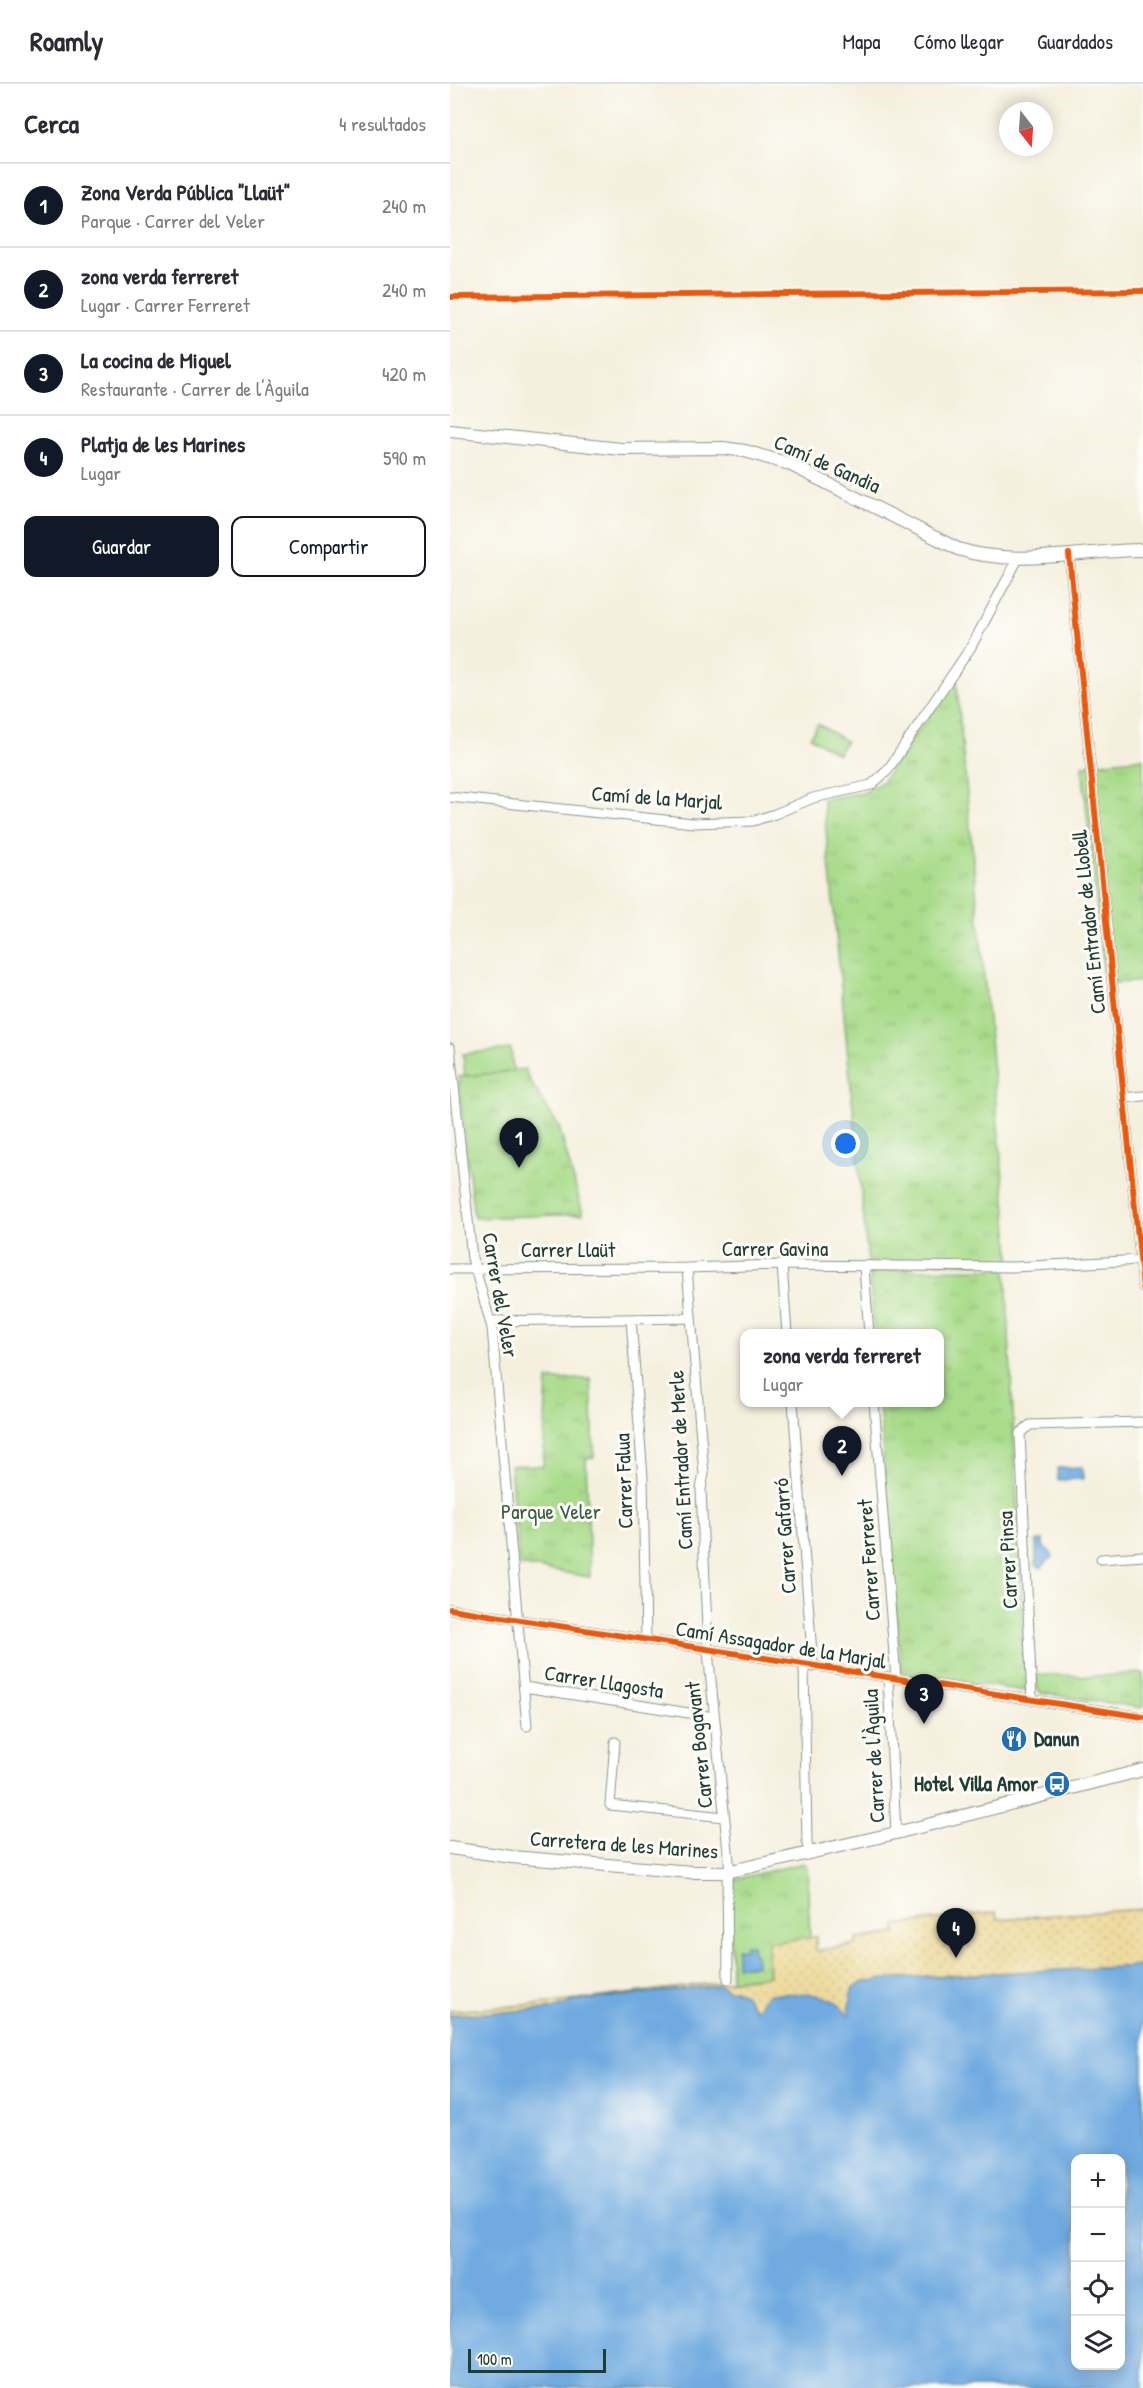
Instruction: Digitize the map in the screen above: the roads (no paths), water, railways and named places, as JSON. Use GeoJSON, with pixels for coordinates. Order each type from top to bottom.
{"type":"FeatureCollection","features":[{"type":"Feature","properties":{"kind":"main road","name":"Camí de Gandia"},"geometry":{"type":"LineString","coordinates":[[450,431],[621,449],[723,448],[745,451],[789,464],[958,549],[983,556],[1019,557],[1143,550]]}},
{"type":"Feature","properties":{"kind":"main road","name":"Carretera de les Marines"},"geometry":{"type":"LineString","coordinates":[[450,1848],[512,1857],[682,1871],[729,1871],[810,1854],[1143,1770]]}},
{"type":"Feature","properties":{"kind":"street","name":"Camí Entrador de Llobell"},"geometry":{"type":"LineString","coordinates":[[1069,554],[1143,1287]]}},
{"type":"Feature","properties":{"kind":"street","name":"Camí de la Marjal"},"geometry":{"type":"LineString","coordinates":[[450,797],[693,823],[753,821],[806,800],[871,785],[887,771],[971,647],[1019,557]]}},
{"type":"Feature","properties":{"kind":"street","name":"Carrer del Veler"},"geometry":{"type":"LineString","coordinates":[[450,1048],[472,1258],[490,1321],[518,1621]]}},
{"type":"Feature","properties":{"kind":"street"},"geometry":{"type":"LineString","coordinates":[[1124,1098],[1143,1096]]}},
{"type":"Feature","properties":{"kind":"street"},"geometry":{"type":"LineString","coordinates":[[1132,1179],[1143,1177]]}},
{"type":"Feature","properties":{"kind":"street"},"geometry":{"type":"LineString","coordinates":[[782,1265],[787,1329]]}},
{"type":"Feature","properties":{"kind":"street","name":"Carrer Gavina"},"geometry":{"type":"LineString","coordinates":[[687,1268],[782,1265],[1142,1266]]}},
{"type":"Feature","properties":{"kind":"street"},"geometry":{"type":"LineString","coordinates":[[864,1267],[869,1329]]}},
{"type":"Feature","properties":{"kind":"street","name":"Carrer Llaüt"},"geometry":{"type":"LineString","coordinates":[[450,1269],[687,1268]]}},
{"type":"Feature","properties":{"kind":"street","name":"Camí Entrador de Merle"},"geometry":{"type":"LineString","coordinates":[[687,1268],[704,1474],[702,1489],[708,1651]]}},
{"type":"Feature","properties":{"kind":"street"},"geometry":{"type":"LineString","coordinates":[[490,1321],[691,1318]]}},
{"type":"Feature","properties":{"kind":"street","name":"Carrer Falua"},"geometry":{"type":"LineString","coordinates":[[632,1319],[643,1478],[646,1640]]}},
{"type":"Feature","properties":{"kind":"street","name":"Carrer Gafarró"},"geometry":{"type":"LineString","coordinates":[[793,1407],[809,1666],[807,1844],[810,1854]]}},
{"type":"Feature","properties":{"kind":"street","name":"Carrer Ferreret"},"geometry":{"type":"LineString","coordinates":[[874,1407],[892,1678]]}},
{"type":"Feature","properties":{"kind":"street","name":"Carrer Pinsa"},"geometry":{"type":"LineString","coordinates":[[1032,1700],[1020,1433],[1030,1425],[1143,1422]]}},
{"type":"Feature","properties":{"kind":"street"},"geometry":{"type":"LineString","coordinates":[[1101,1559],[1143,1556]]}},
{"type":"Feature","properties":{"kind":"street","name":"Camí Assagador de la Marjal"},"geometry":{"type":"LineString","coordinates":[[450,1610],[1143,1717]]}},
{"type":"Feature","properties":{"kind":"street","name":"Carrer Llagosta"},"geometry":{"type":"LineString","coordinates":[[518,1621],[527,1726]]}},
{"type":"Feature","properties":{"kind":"street","name":"Carrer Bogavant"},"geometry":{"type":"LineString","coordinates":[[708,1651],[729,1871],[728,1979]]}},
{"type":"Feature","properties":{"kind":"street","name":"Carrer de l'Àguila"},"geometry":{"type":"LineString","coordinates":[[892,1678],[896,1833]]}},
{"type":"Feature","properties":{"kind":"street","name":"Carrer Llagosta"},"geometry":{"type":"LineString","coordinates":[[524,1687],[714,1717]]}},
{"type":"Feature","properties":{"kind":"street"},"geometry":{"type":"LineString","coordinates":[[615,1742],[610,1804],[724,1817]]}},
{"type":"Feature","properties":{"kind":"water"},"geometry":{"type":"Polygon","coordinates":[[[1082,1467],[1083,1479],[1058,1480],[1057,1468],[1082,1467]]]}},
{"type":"Feature","properties":{"kind":"water"},"geometry":{"type":"Polygon","coordinates":[[[1043,1540],[1043,1546],[1052,1557],[1041,1568],[1036,1565],[1036,1542],[1043,1540]]]}},
{"type":"Feature","properties":{"kind":"water"},"geometry":{"type":"Polygon","coordinates":[[[745,1945],[752,1945],[753,1953],[756,1954],[756,1966],[737,1966],[737,1948],[745,1949],[745,1945]]]}},
{"type":"Feature","properties":{"kind":"water"},"geometry":{"type":"Polygon","coordinates":[[[1143,1966],[1143,2388],[450,2388],[450,2015],[553,2009],[575,2001],[721,1985],[728,1990],[741,1993],[755,2010],[769,1994],[813,1994],[832,2000],[849,2015],[852,1989],[864,1982],[1143,1966]]]}},
{"type":"Feature","properties":{"kind":"place","name":"Zona Verda Pública \"Llaüt\""},"geometry":{"type":"Point","coordinates":[519,1168]}},
{"type":"Feature","properties":{"kind":"place","name":"zona verda ferreret"},"geometry":{"type":"Point","coordinates":[842,1476]}},
{"type":"Feature","properties":{"kind":"place","name":"La cocina de Miguel"},"geometry":{"type":"Point","coordinates":[924,1724]}},
{"type":"Feature","properties":{"kind":"place","name":"Danun"},"geometry":{"type":"Point","coordinates":[1014,1739]}},
{"type":"Feature","properties":{"kind":"place","name":"Hotel Villa Amor"},"geometry":{"type":"Point","coordinates":[1057,1784]}},
{"type":"Feature","properties":{"kind":"place","name":"Platja de les Marines"},"geometry":{"type":"Point","coordinates":[956,1958]}},
{"type":"Feature","properties":{"kind":"park label","name":"Parque Veler"},"geometry":{"type":"Point","coordinates":[551,1512]}}]}
